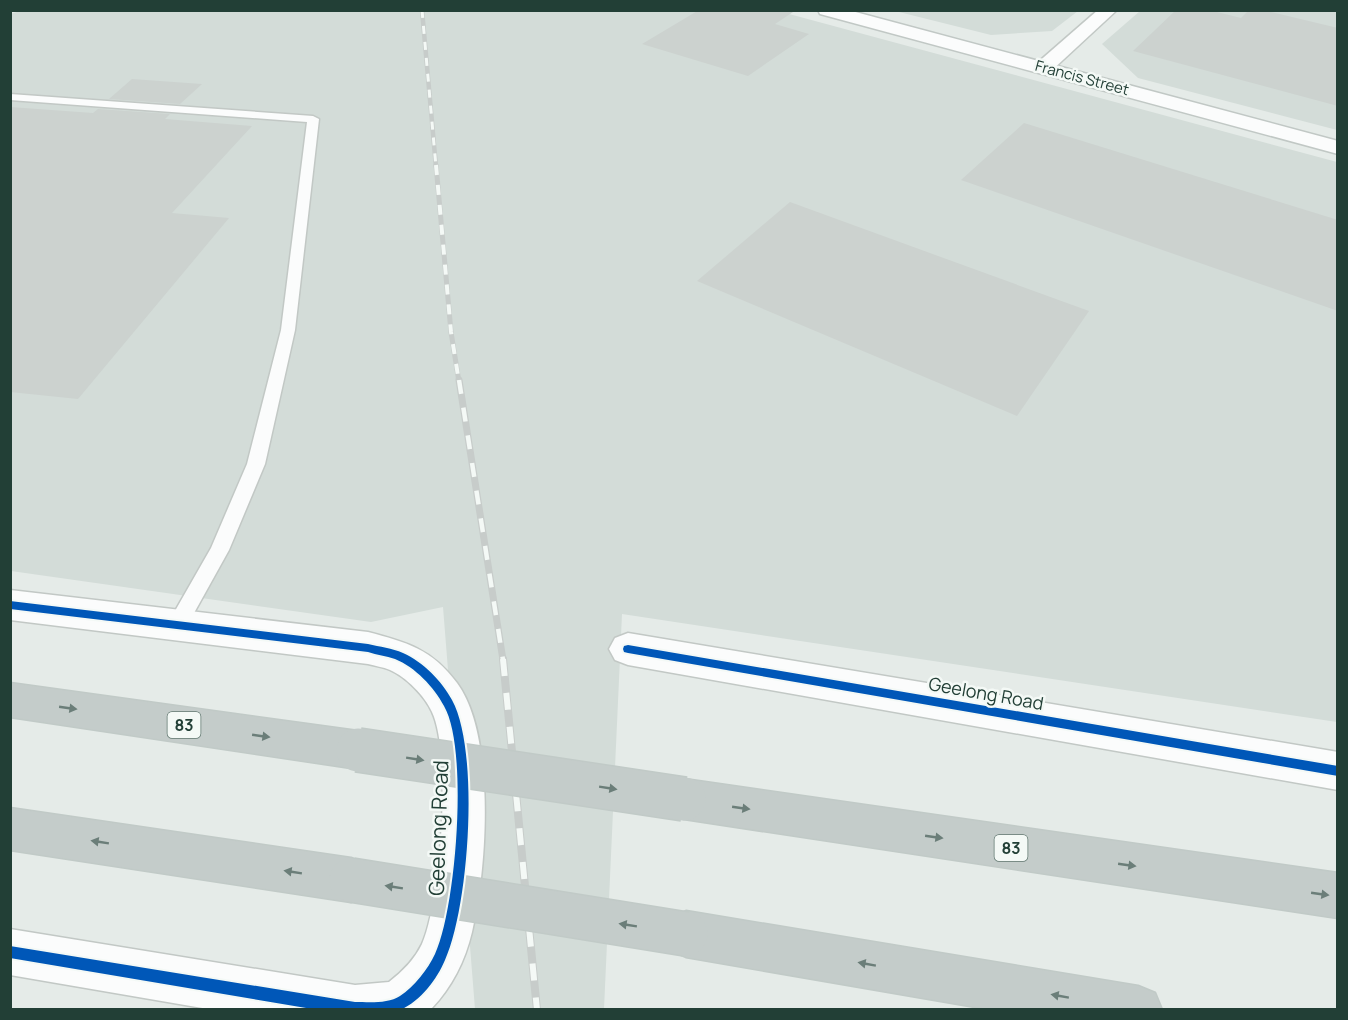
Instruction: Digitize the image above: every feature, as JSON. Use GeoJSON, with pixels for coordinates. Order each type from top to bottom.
{"type":"FeatureCollection","features":[{"type":"Feature","properties":{"kind":"highway","name":"Geelong Road"},"geometry":{"type":"LineString","coordinates":[[10,700],[1338,896]]}},
{"type":"Feature","properties":{"kind":"highway","name":"Geelong Road"},"geometry":{"type":"LineString","coordinates":[[10,829],[351,880],[1138,1010]]}},
{"type":"Feature","properties":{"kind":"street","name":"Francis Street"},"geometry":{"type":"LineString","coordinates":[[826,10],[853,13],[1043,68],[1338,147]]}},
{"type":"Feature","properties":{"kind":"street"},"geometry":{"type":"LineString","coordinates":[[1043,68],[1109,10]]}},
{"type":"Feature","properties":{"kind":"street","name":"Geelong Road"},"geometry":{"type":"LineString","coordinates":[[10,605],[368,648],[399,656],[420,669],[452,711],[462,776],[460,879],[451,926],[441,956],[422,984],[403,1002],[380,1008],[355,1010],[10,952]]}},
{"type":"Feature","properties":{"kind":"street","name":"Geelong Road"},"geometry":{"type":"LineString","coordinates":[[628,649],[1338,771]]}},
{"type":"Feature","properties":{"kind":"lane"},"geometry":{"type":"LineString","coordinates":[[10,97],[313,119],[288,330],[256,464],[220,550],[177,625]]}},
{"type":"Feature","properties":{"kind":"shaded area"},"geometry":{"type":"Polygon","coordinates":[[[20,11],[778,11],[1337,162],[1337,722],[622,614],[604,1009],[475,1009],[443,607],[371,622],[11,571],[10,14],[20,11]]]}},
{"type":"Feature","properties":{"kind":"shaded area"},"geometry":{"type":"Polygon","coordinates":[[[895,11],[1078,11],[1052,31],[991,35],[895,11]]]}},
{"type":"Feature","properties":{"kind":"shaded area"},"geometry":{"type":"Polygon","coordinates":[[[1140,11],[1337,11],[1337,130],[1138,78],[1102,44],[1140,11]]]}},
{"type":"Feature","properties":{"kind":"building"},"geometry":{"type":"Polygon","coordinates":[[[699,10],[796,10],[775,24],[809,34],[748,76],[642,44],[699,10]]]}},
{"type":"Feature","properties":{"kind":"building"},"geometry":{"type":"Polygon","coordinates":[[[1176,10],[1209,10],[1241,18],[1249,10],[1263,10],[1338,28],[1338,106],[1133,51],[1176,10]]]}},
{"type":"Feature","properties":{"kind":"building"},"geometry":{"type":"Polygon","coordinates":[[[132,79],[202,84],[180,104],[109,99],[132,79]]]}},
{"type":"Feature","properties":{"kind":"building"},"geometry":{"type":"Polygon","coordinates":[[[10,107],[93,113],[98,109],[170,114],[165,119],[252,126],[172,213],[229,218],[78,399],[10,392],[10,107]]]}},
{"type":"Feature","properties":{"kind":"building"},"geometry":{"type":"Polygon","coordinates":[[[1024,123],[1338,220],[1338,311],[961,180],[1024,123]]]}},
{"type":"Feature","properties":{"kind":"building"},"geometry":{"type":"Polygon","coordinates":[[[790,202],[1089,311],[1017,416],[697,281],[790,202]]]}},
{"type":"Feature","properties":{"kind":"railway"},"geometry":{"type":"LineString","coordinates":[[422,10],[436,167]]}},
{"type":"Feature","properties":{"kind":"railway"},"geometry":{"type":"LineString","coordinates":[[436,165],[451,332],[459,382]]}},
{"type":"Feature","properties":{"kind":"railway"},"geometry":{"type":"LineString","coordinates":[[459,380],[503,660]]}},
{"type":"Feature","properties":{"kind":"railway"},"geometry":{"type":"LineString","coordinates":[[503,659],[537,1010]]}},
{"type":"Feature","properties":{"kind":"cycle path"},"geometry":{"type":"LineString","coordinates":[[10,605],[368,648],[399,656],[430,679],[452,711],[458,733],[463,797],[459,870],[449,933],[441,955],[430,974],[399,1004],[380,1008],[355,1009],[10,952]]}},
{"type":"Feature","properties":{"kind":"cycle path"},"geometry":{"type":"LineString","coordinates":[[628,649],[1338,771]]}}]}
